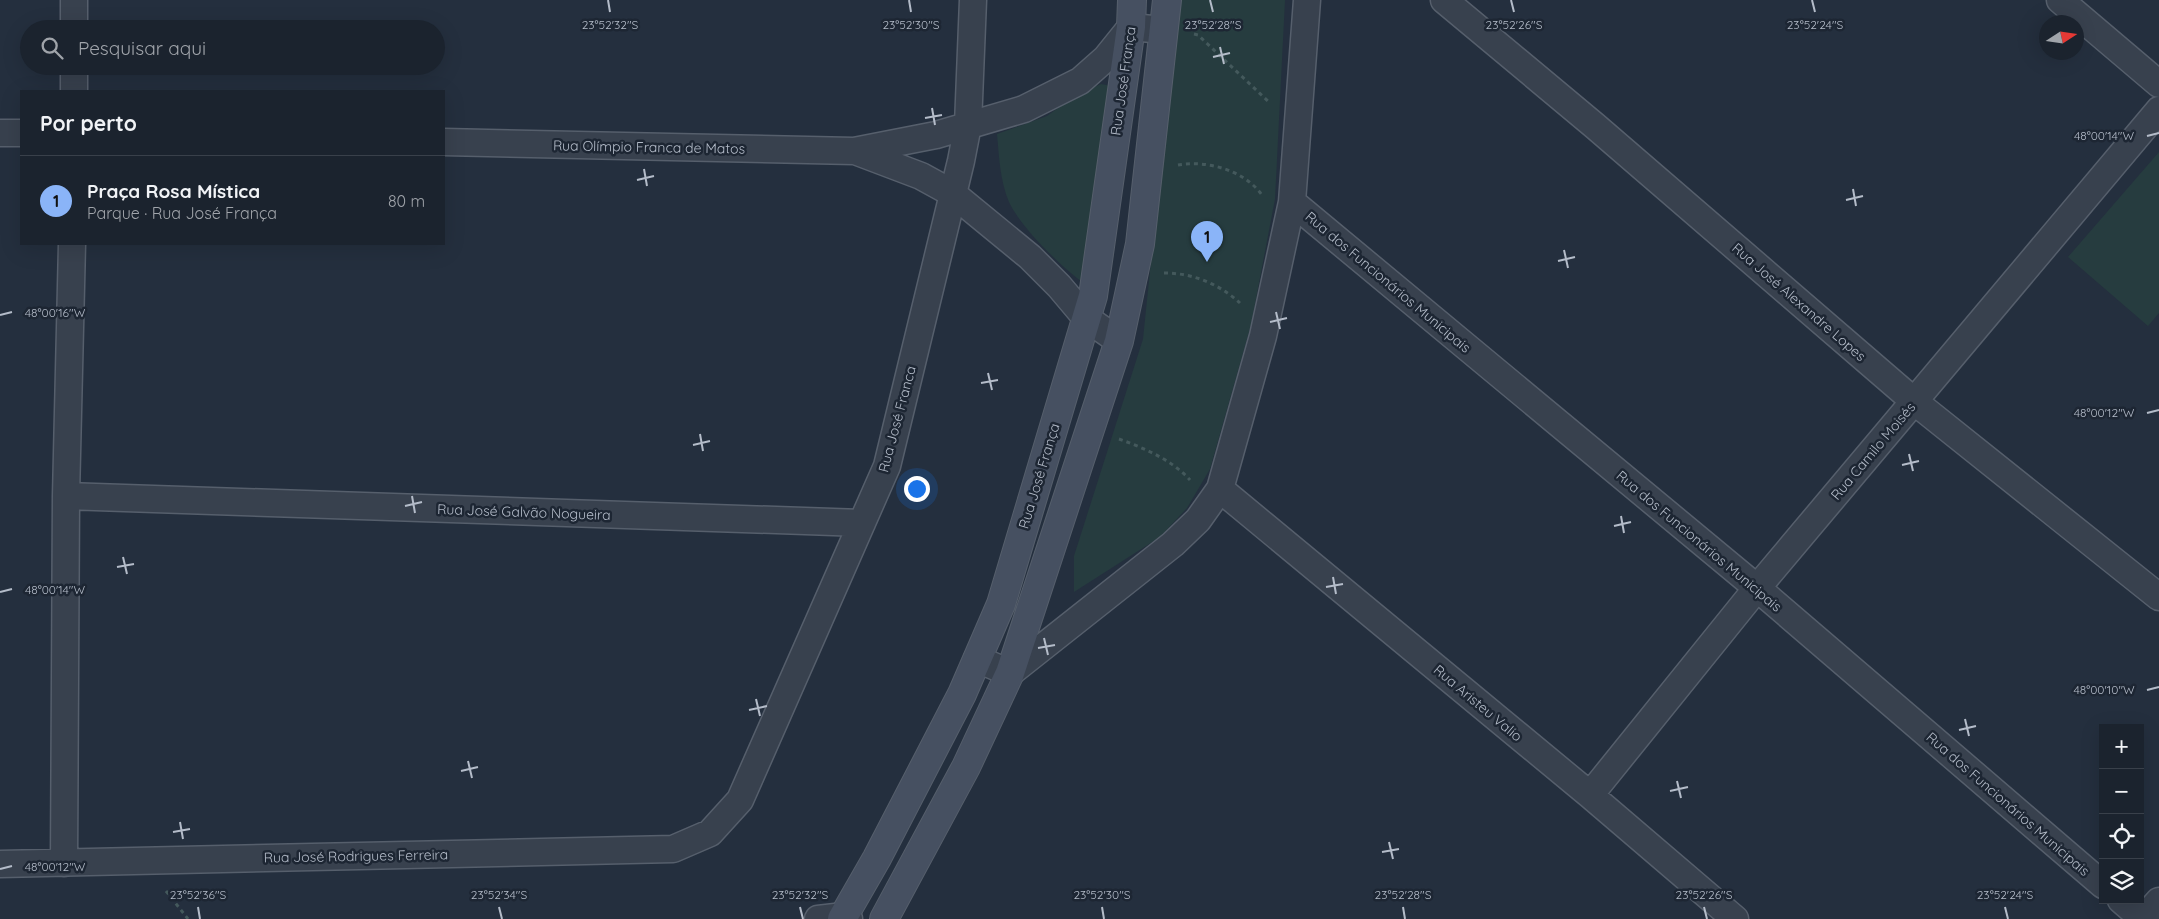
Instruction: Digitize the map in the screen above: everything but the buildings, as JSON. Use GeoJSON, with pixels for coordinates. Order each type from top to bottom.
{"type":"FeatureCollection","features":[{"type":"Feature","properties":{"kind":"main road","name":"Rua José França"},"geometry":{"type":"LineString","coordinates":[[838,918],[890,832],[962,694],[1001,604],[1093,296],[1131,27],[1132,0]]}},
{"type":"Feature","properties":{"kind":"main road"},"geometry":{"type":"LineString","coordinates":[[884,919],[966,766],[1010,673],[1119,341],[1140,244],[1167,0]]}},
{"type":"Feature","properties":{"kind":"street"},"geometry":{"type":"LineString","coordinates":[[74,0],[74,20]]}},
{"type":"Feature","properties":{"kind":"street","name":"Rua José Franca"},"geometry":{"type":"LineString","coordinates":[[710,833],[740,800],[887,466],[952,193],[962,161],[968,125],[973,0]]}},
{"type":"Feature","properties":{"kind":"street"},"geometry":{"type":"LineString","coordinates":[[977,659],[1010,673],[1173,544],[1198,520],[1215,496],[1265,325],[1292,202],[1299,130],[1306,0]]}},
{"type":"Feature","properties":{"kind":"street","name":"Rua José Alexandre Lopes"},"geometry":{"type":"LineString","coordinates":[[1444,0],[1595,126],[1915,402],[2159,597]]}},
{"type":"Feature","properties":{"kind":"street"},"geometry":{"type":"LineString","coordinates":[[2060,0],[2159,84]]}},
{"type":"Feature","properties":{"kind":"street"},"geometry":{"type":"LineString","coordinates":[[1131,27],[1164,30]]}},
{"type":"Feature","properties":{"kind":"street","name":"Rua Olímpio Franca de Matos"},"geometry":{"type":"LineString","coordinates":[[445,142],[854,151],[900,143],[1024,109],[1080,80],[1106,58],[1131,27]]}},
{"type":"Feature","properties":{"kind":"street"},"geometry":{"type":"LineString","coordinates":[[74,75],[74,90]]}},
{"type":"Feature","properties":{"kind":"street","name":"Rua Camilo Moisés"},"geometry":{"type":"LineString","coordinates":[[1590,795],[1757,588],[2159,110]]}},
{"type":"Feature","properties":{"kind":"street"},"geometry":{"type":"LineString","coordinates":[[0,133],[20,133]]}},
{"type":"Feature","properties":{"kind":"street","name":"Rua Olímpio Franca de Matos"},"geometry":{"type":"LineString","coordinates":[[854,151],[921,176],[952,193],[1030,257],[1059,286],[1086,318],[1119,341]]}},
{"type":"Feature","properties":{"kind":"street","name":"Rua dos Funcionários Municipais"},"geometry":{"type":"LineString","coordinates":[[1292,202],[1757,588],[2099,882]]}},
{"type":"Feature","properties":{"kind":"street"},"geometry":{"type":"LineString","coordinates":[[64,863],[66,496],[72,245]]}},
{"type":"Feature","properties":{"kind":"street","name":"Rua José Galvão Nogueira"},"geometry":{"type":"LineString","coordinates":[[66,496],[862,523]]}},
{"type":"Feature","properties":{"kind":"street","name":"Rua Aristeu Valio"},"geometry":{"type":"LineString","coordinates":[[1215,496],[1590,795],[1735,919]]}},
{"type":"Feature","properties":{"kind":"street","name":"Rua José Rodrigues Ferreira"},"geometry":{"type":"LineString","coordinates":[[0,864],[673,849],[710,833]]}},
{"type":"Feature","properties":{"kind":"street"},"geometry":{"type":"LineString","coordinates":[[2126,904],[2143,919],[2159,901]]}},
{"type":"Feature","properties":{"kind":"path"},"geometry":{"type":"LineString","coordinates":[[1164,30],[1198,35],[1299,130]]}},
{"type":"Feature","properties":{"kind":"path"},"geometry":{"type":"LineString","coordinates":[[1148,171],[1186,164],[1218,166],[1241,175],[1258,190],[1286,230]]}},
{"type":"Feature","properties":{"kind":"path"},"geometry":{"type":"LineString","coordinates":[[1134,273],[1182,273],[1224,289],[1265,325]]}},
{"type":"Feature","properties":{"kind":"path"},"geometry":{"type":"LineString","coordinates":[[1090,428],[1138,446],[1180,469],[1215,496]]}},
{"type":"Feature","properties":{"kind":"green space"},"geometry":{"type":"Polygon","coordinates":[[[1178,0],[1285,0],[1275,199],[1251,325],[1210,469],[1187,508],[1160,537],[1074,592],[1074,556],[1143,339],[1178,0]]]}},
{"type":"Feature","properties":{"kind":"green space"},"geometry":{"type":"Polygon","coordinates":[[[1101,84],[1112,86],[1088,261],[1081,281],[1041,244],[1014,212],[1009,202],[1000,168],[997,134],[1047,116],[1076,95],[1101,84]]]}},
{"type":"Feature","properties":{"kind":"green space"},"geometry":{"type":"Polygon","coordinates":[[[2159,152],[2159,313],[2148,326],[2068,257],[2159,152]]]}},
{"type":"Feature","properties":{"kind":"place","name":"Praça Rosa Mística"},"geometry":{"type":"Point","coordinates":[1207,262]}}]}
